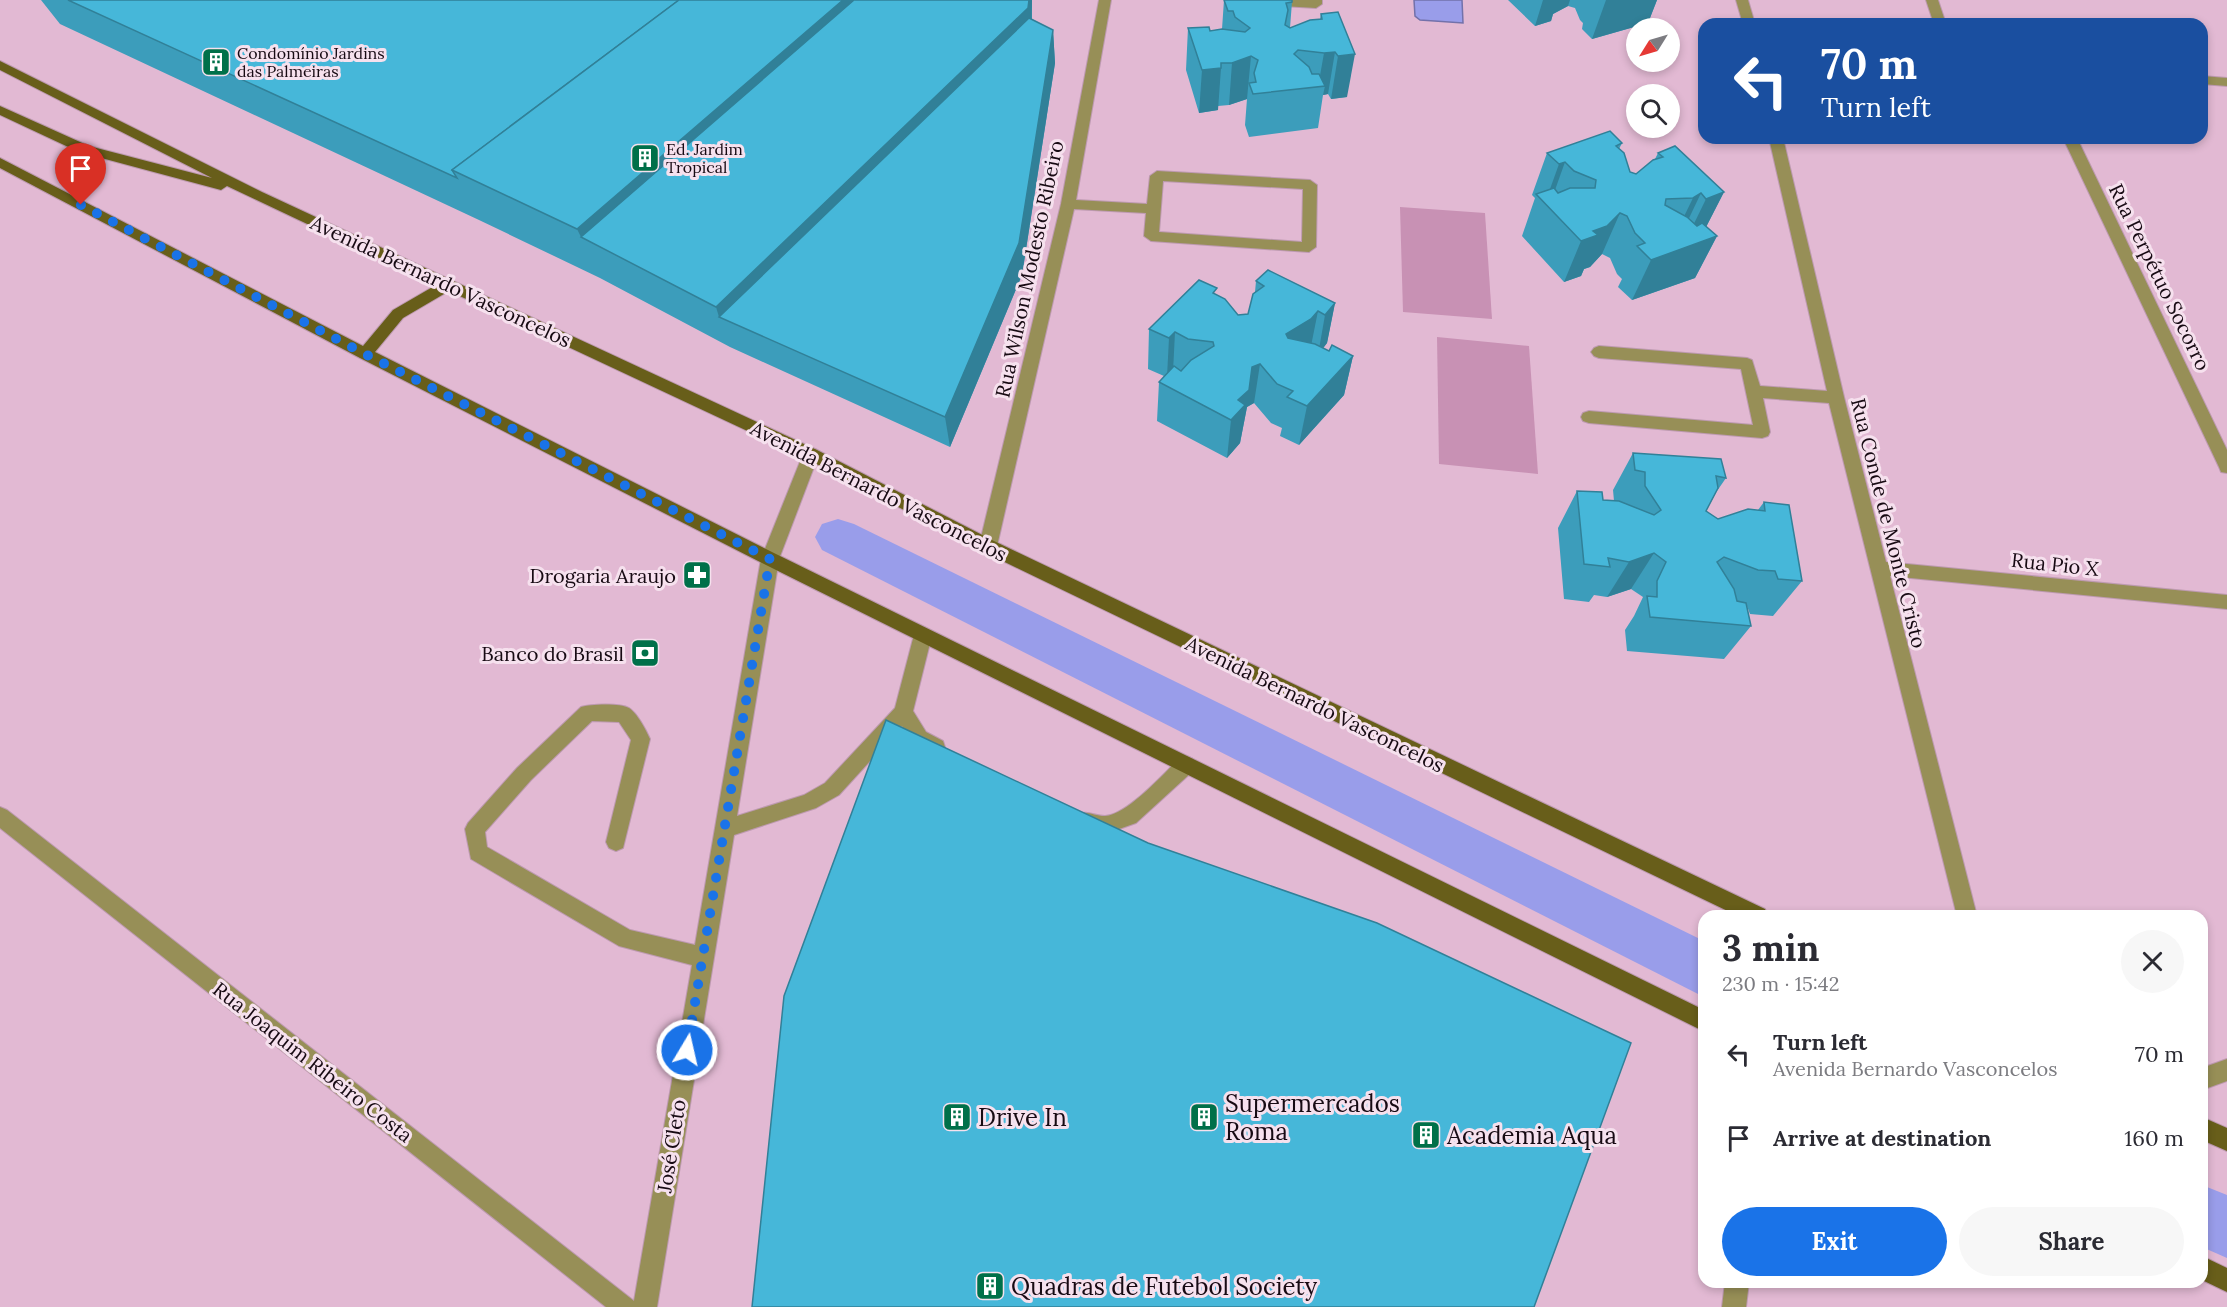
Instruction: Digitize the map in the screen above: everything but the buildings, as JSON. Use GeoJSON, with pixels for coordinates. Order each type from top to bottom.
{"type":"FeatureCollection","features":[{"type":"Feature","properties":{"kind":"main road","name":"Avenida Bernardo Vasconcelos"},"geometry":{"type":"LineString","coordinates":[[0,64],[257,195],[811,454],[988,546],[1746,910]]}},
{"type":"Feature","properties":{"kind":"main road"},"geometry":{"type":"LineString","coordinates":[[0,110],[84,149],[257,195]]}},
{"type":"Feature","properties":{"kind":"main road"},"geometry":{"type":"LineString","coordinates":[[0,162],[365,354],[770,559],[1698,1018]]}},
{"type":"Feature","properties":{"kind":"main road"},"geometry":{"type":"LineString","coordinates":[[365,354],[398,314],[449,284]]}},
{"type":"Feature","properties":{"kind":"main road"},"geometry":{"type":"LineString","coordinates":[[2208,1131],[2227,1140]]}},
{"type":"Feature","properties":{"kind":"main road"},"geometry":{"type":"LineString","coordinates":[[2208,1271],[2227,1280]]}},
{"type":"Feature","properties":{"kind":"street","name":"Rua Wilson Modesto Ribeiro"},"geometry":{"type":"LineString","coordinates":[[988,546],[1068,204],[1104,0]]}},
{"type":"Feature","properties":{"kind":"street"},"geometry":{"type":"LineString","coordinates":[[1247,0],[1316,4],[1316,0]]}},
{"type":"Feature","properties":{"kind":"street"},"geometry":{"type":"LineString","coordinates":[[1742,0],[1747,18]]}},
{"type":"Feature","properties":{"kind":"street"},"geometry":{"type":"LineString","coordinates":[[1932,0],[1938,18]]}},
{"type":"Feature","properties":{"kind":"street"},"geometry":{"type":"LineString","coordinates":[[2208,80],[2227,82]]}},
{"type":"Feature","properties":{"kind":"street","name":"Rua Conde de Monte Cristo"},"geometry":{"type":"LineString","coordinates":[[1777,144],[1836,398],[1965,910]]}},
{"type":"Feature","properties":{"kind":"street","name":"Rua Perpétuo Socorro"},"geometry":{"type":"LineString","coordinates":[[2073,144],[2227,466]]}},
{"type":"Feature","properties":{"kind":"street"},"geometry":{"type":"LineString","coordinates":[[1157,176],[1310,185],[1309,247],[1151,236],[1154,209],[1157,176]]}},
{"type":"Feature","properties":{"kind":"street"},"geometry":{"type":"LineString","coordinates":[[1068,204],[1154,209]]}},
{"type":"Feature","properties":{"kind":"street"},"geometry":{"type":"LineString","coordinates":[[1589,417],[1761,432],[1747,363],[1599,352]]}},
{"type":"Feature","properties":{"kind":"street"},"geometry":{"type":"LineString","coordinates":[[1754,392],[1836,398]]}},
{"type":"Feature","properties":{"kind":"street","name":"José Cleto"},"geometry":{"type":"LineString","coordinates":[[645,1307],[770,559],[811,454]]}},
{"type":"Feature","properties":{"kind":"street","name":"Rua Pio X"},"geometry":{"type":"LineString","coordinates":[[1878,568],[2227,602]]}},
{"type":"Feature","properties":{"kind":"street"},"geometry":{"type":"LineString","coordinates":[[725,829],[809,802],[832,789],[903,712],[923,634]]}},
{"type":"Feature","properties":{"kind":"street"},"geometry":{"type":"LineString","coordinates":[[903,712],[919,738],[951,755]]}},
{"type":"Feature","properties":{"kind":"street"},"geometry":{"type":"LineString","coordinates":[[616,843],[641,740],[624,714],[588,713],[524,774],[475,829],[478,852],[626,939],[703,957]]}},
{"type":"Feature","properties":{"kind":"street"},"geometry":{"type":"LineString","coordinates":[[1066,816],[1105,825],[1129,817],[1186,765]]}},
{"type":"Feature","properties":{"kind":"street","name":"Rua Joaquim Ribeiro Costa"},"geometry":{"type":"LineString","coordinates":[[0,816],[625,1307]]}},
{"type":"Feature","properties":{"kind":"street"},"geometry":{"type":"LineString","coordinates":[[2208,1076],[2227,1070]]}},
{"type":"Feature","properties":{"kind":"street"},"geometry":{"type":"LineString","coordinates":[[1734,1307],[1736,1288]]}},
{"type":"Feature","properties":{"kind":"shaded area"},"geometry":{"type":"Polygon","coordinates":[[[1400,207],[1485,213],[1492,319],[1403,312],[1400,207]]]}},
{"type":"Feature","properties":{"kind":"shaded area"},"geometry":{"type":"Polygon","coordinates":[[[1437,337],[1529,346],[1538,474],[1439,464],[1437,337]]]}},
{"type":"Feature","properties":{"kind":"water"},"geometry":{"type":"Polygon","coordinates":[[[1414,0],[1462,0],[1463,23],[1420,20],[1415,16],[1414,0]]]}},
{"type":"Feature","properties":{"kind":"waterway"},"geometry":{"type":"LineString","coordinates":[[838,537],[1698,967]]}},
{"type":"Feature","properties":{"kind":"waterway"},"geometry":{"type":"LineString","coordinates":[[2208,1218],[2227,1227]]}},
{"type":"Feature","properties":{"kind":"place","name":"Condomínio Jardins das Palmeiras"},"geometry":{"type":"Point","coordinates":[216,62]}},
{"type":"Feature","properties":{"kind":"place","name":"Ed. Jardim Tropical"},"geometry":{"type":"Point","coordinates":[645,158]}},
{"type":"Feature","properties":{"kind":"place","name":"Drogaria Araujo"},"geometry":{"type":"Point","coordinates":[697,575]}},
{"type":"Feature","properties":{"kind":"place","name":"Banco do Brasil"},"geometry":{"type":"Point","coordinates":[645,653]}},
{"type":"Feature","properties":{"kind":"place","name":"Drive In"},"geometry":{"type":"Point","coordinates":[957,1117]}},
{"type":"Feature","properties":{"kind":"place","name":"Supermercados Roma"},"geometry":{"type":"Point","coordinates":[1204,1117]}},
{"type":"Feature","properties":{"kind":"place","name":"Academia Aqua"},"geometry":{"type":"Point","coordinates":[1426,1135]}},
{"type":"Feature","properties":{"kind":"place","name":"Quadras de Futebol Society"},"geometry":{"type":"Point","coordinates":[990,1286]}},
{"type":"Feature","properties":{"kind":"route"},"geometry":{"type":"LineString","coordinates":[[81,205],[365,354],[770,559],[687,1050]]}}]}
